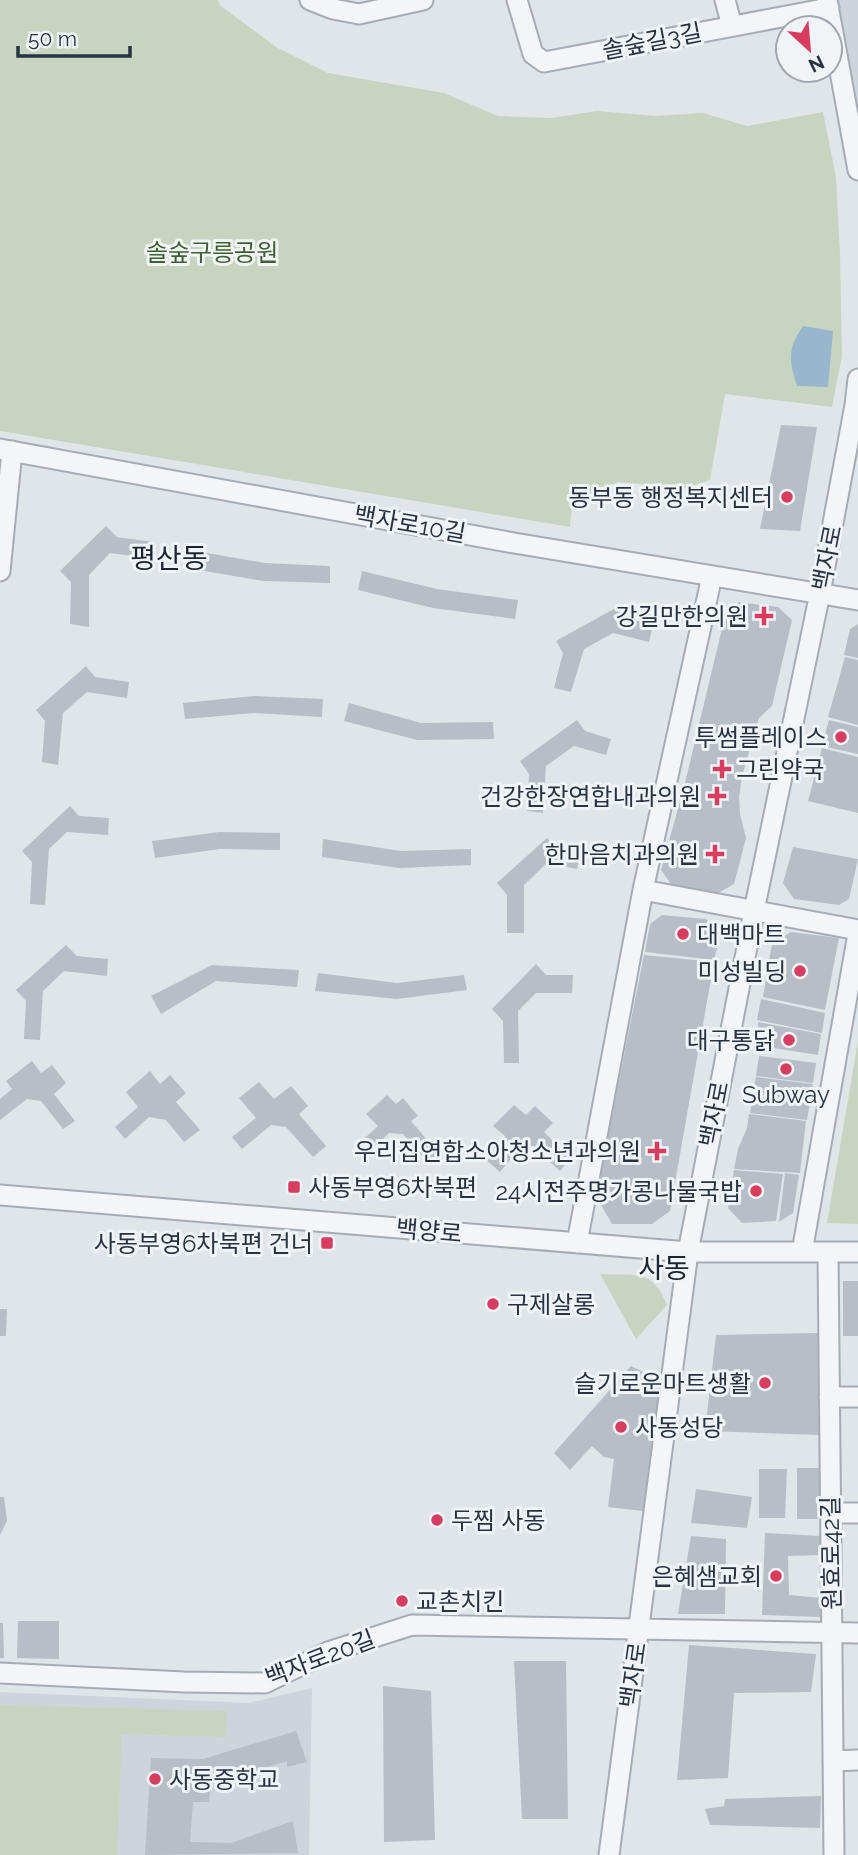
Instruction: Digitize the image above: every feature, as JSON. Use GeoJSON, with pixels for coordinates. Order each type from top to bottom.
{"type":"FeatureCollection","features":[{"type":"Feature","properties":{"kind":"street"},"geometry":{"type":"LineString","coordinates":[[310,0],[333,9],[359,14],[423,0]]}},
{"type":"Feature","properties":{"kind":"street","name":"솔숲길3길"},"geometry":{"type":"LineString","coordinates":[[517,0],[533,54],[544,62],[732,26],[828,4]]}},
{"type":"Feature","properties":{"kind":"street"},"geometry":{"type":"LineString","coordinates":[[725,0],[732,26]]}},
{"type":"Feature","properties":{"kind":"street"},"geometry":{"type":"LineString","coordinates":[[828,4],[858,159]]}},
{"type":"Feature","properties":{"kind":"street","name":"백자로"},"geometry":{"type":"LineString","coordinates":[[609,1855],[688,1252],[754,911],[820,593],[858,379]]}},
{"type":"Feature","properties":{"kind":"street"},"geometry":{"type":"LineString","coordinates":[[0,571],[6,450]]}},
{"type":"Feature","properties":{"kind":"street","name":"백자로10길"},"geometry":{"type":"LineString","coordinates":[[6,450],[514,543],[858,600]]}},
{"type":"Feature","properties":{"kind":"street"},"geometry":{"type":"LineString","coordinates":[[577,1243],[643,890],[712,576]]}},
{"type":"Feature","properties":{"kind":"street"},"geometry":{"type":"LineString","coordinates":[[643,890],[858,932],[802,1252]]}},
{"type":"Feature","properties":{"kind":"street","name":"백양로"},"geometry":{"type":"LineString","coordinates":[[0,1195],[688,1252],[858,1252]]}},
{"type":"Feature","properties":{"kind":"street","name":"원효로42길"},"geometry":{"type":"LineString","coordinates":[[828,1252],[834,1855]]}},
{"type":"Feature","properties":{"kind":"street"},"geometry":{"type":"LineString","coordinates":[[829,1396],[858,1397]]}},
{"type":"Feature","properties":{"kind":"street"},"geometry":{"type":"LineString","coordinates":[[830,1513],[858,1513]]}},
{"type":"Feature","properties":{"kind":"street","name":"백자로20길"},"geometry":{"type":"LineString","coordinates":[[0,1673],[265,1683],[328,1652],[412,1625],[858,1633]]}},
{"type":"Feature","properties":{"kind":"street"},"geometry":{"type":"LineString","coordinates":[[833,1760],[858,1760]]}},
{"type":"Feature","properties":{"kind":"shaded area"},"geometry":{"type":"Polygon","coordinates":[[[825,0],[858,0],[858,153],[843,84],[844,14],[828,14],[825,0]]]}},
{"type":"Feature","properties":{"kind":"shaded area","name":"사동중학교"},"geometry":{"type":"Polygon","coordinates":[[[312,1688],[309,1855],[0,1855],[0,1692],[249,1703],[312,1688]]]}},
{"type":"Feature","properties":{"kind":"green space","name":"솔숲구릉공원"},"geometry":{"type":"Polygon","coordinates":[[[0,0],[217,0],[221,6],[276,47],[328,73],[444,93],[498,116],[551,118],[597,111],[656,116],[703,113],[747,126],[823,112],[836,177],[840,253],[842,356],[832,407],[725,394],[710,480],[686,488],[618,482],[572,502],[570,527],[0,431],[0,0]]]}},
{"type":"Feature","properties":{"kind":"green space"},"geometry":{"type":"Polygon","coordinates":[[[858,1041],[858,1224],[827,1223],[858,1041]]]}},
{"type":"Feature","properties":{"kind":"green space"},"geometry":{"type":"Polygon","coordinates":[[[600,1274],[641,1276],[648,1279],[661,1293],[667,1305],[636,1339],[600,1274]]]}},
{"type":"Feature","properties":{"kind":"green space"},"geometry":{"type":"Polygon","coordinates":[[[0,1705],[227,1711],[226,1737],[122,1734],[117,1855],[0,1855],[0,1705]]]}},
{"type":"Feature","properties":{"kind":"water"},"geometry":{"type":"Polygon","coordinates":[[[803,326],[833,331],[828,387],[797,386],[791,355],[794,342],[803,326]]]}},
{"type":"Feature","properties":{"kind":"building"},"geometry":{"type":"Polygon","coordinates":[[[781,425],[817,427],[800,531],[760,529],[781,425]]]}},
{"type":"Feature","properties":{"kind":"building"},"geometry":{"type":"Polygon","coordinates":[[[106,526],[117,537],[153,542],[152,559],[110,553],[89,575],[89,627],[70,624],[71,582],[60,571],[106,526]]]}},
{"type":"Feature","properties":{"kind":"building"},"geometry":{"type":"Polygon","coordinates":[[[195,551],[265,563],[330,566],[330,583],[263,581],[193,569],[195,551]]]}},
{"type":"Feature","properties":{"kind":"building"},"geometry":{"type":"Polygon","coordinates":[[[362,571],[437,589],[518,600],[515,619],[433,608],[358,590],[362,571]]]}},
{"type":"Feature","properties":{"kind":"building"},"geometry":{"type":"Polygon","coordinates":[[[739,602],[778,607],[792,620],[772,706],[759,718],[742,776],[740,814],[746,838],[734,884],[718,893],[671,884],[661,870],[726,612],[739,602]]]}},
{"type":"Feature","properties":{"kind":"building"},"geometry":{"type":"Polygon","coordinates":[[[621,605],[630,619],[653,625],[649,642],[613,633],[584,649],[571,692],[554,688],[563,653],[556,641],[621,605]]]}},
{"type":"Feature","properties":{"kind":"building"},"geometry":{"type":"Polygon","coordinates":[[[858,624],[858,658],[844,655],[850,629],[858,624]]]}},
{"type":"Feature","properties":{"kind":"building"},"geometry":{"type":"Polygon","coordinates":[[[845,657],[858,660],[858,725],[828,717],[845,657]]]}},
{"type":"Feature","properties":{"kind":"building"},"geometry":{"type":"Polygon","coordinates":[[[86,666],[95,677],[129,682],[127,698],[87,692],[63,713],[58,765],[42,762],[45,721],[36,710],[86,666]]]}},
{"type":"Feature","properties":{"kind":"building"},"geometry":{"type":"Polygon","coordinates":[[[254,696],[323,699],[322,717],[254,713],[185,719],[183,703],[254,696]]]}},
{"type":"Feature","properties":{"kind":"building"},"geometry":{"type":"Polygon","coordinates":[[[349,703],[421,723],[493,722],[494,739],[417,740],[344,721],[349,703]]]}},
{"type":"Feature","properties":{"kind":"building"},"geometry":{"type":"Polygon","coordinates":[[[577,720],[585,731],[611,739],[606,755],[574,746],[546,766],[543,813],[527,811],[529,774],[520,761],[577,720]]]}},
{"type":"Feature","properties":{"kind":"building","name":"투썸플레이스"},"geometry":{"type":"Polygon","coordinates":[[[829,720],[858,727],[858,754],[822,746],[829,720]]]}},
{"type":"Feature","properties":{"kind":"building"},"geometry":{"type":"Polygon","coordinates":[[[822,748],[858,757],[858,813],[808,801],[822,748]]]}},
{"type":"Feature","properties":{"kind":"building"},"geometry":{"type":"Polygon","coordinates":[[[70,806],[79,816],[109,818],[108,835],[67,832],[49,849],[45,905],[30,904],[32,862],[22,851],[70,806]]]}},
{"type":"Feature","properties":{"kind":"building"},"geometry":{"type":"Polygon","coordinates":[[[219,832],[280,833],[280,850],[220,849],[155,858],[152,841],[219,832]]]}},
{"type":"Feature","properties":{"kind":"building"},"geometry":{"type":"Polygon","coordinates":[[[547,838],[557,849],[581,853],[577,869],[547,863],[524,885],[524,933],[507,933],[507,895],[497,883],[547,838]]]}},
{"type":"Feature","properties":{"kind":"building"},"geometry":{"type":"Polygon","coordinates":[[[323,839],[401,851],[471,849],[471,865],[399,868],[322,857],[323,839]]]}},
{"type":"Feature","properties":{"kind":"building"},"geometry":{"type":"Polygon","coordinates":[[[793,847],[858,859],[849,899],[839,905],[794,899],[783,883],[793,847]]]}},
{"type":"Feature","properties":{"kind":"building","name":"대백마트"},"geometry":{"type":"Polygon","coordinates":[[[662,915],[706,919],[717,928],[719,940],[714,960],[645,952],[650,924],[662,915]]]}},
{"type":"Feature","properties":{"kind":"building","name":"미성빌딩"},"geometry":{"type":"Polygon","coordinates":[[[791,932],[839,938],[825,1010],[763,997],[772,944],[791,932]]]}},
{"type":"Feature","properties":{"kind":"building"},"geometry":{"type":"Polygon","coordinates":[[[66,945],[77,956],[108,959],[107,976],[64,971],[43,991],[40,1040],[24,1039],[26,1001],[16,990],[66,945]]]}},
{"type":"Feature","properties":{"kind":"building"},"geometry":{"type":"Polygon","coordinates":[[[644,955],[714,962],[670,1211],[652,1224],[612,1224],[596,1196],[644,955]]]}},
{"type":"Feature","properties":{"kind":"building"},"geometry":{"type":"Polygon","coordinates":[[[536,964],[546,975],[573,975],[572,993],[536,993],[518,1011],[519,1063],[504,1063],[503,1021],[492,1009],[536,964]]]}},
{"type":"Feature","properties":{"kind":"building"},"geometry":{"type":"Polygon","coordinates":[[[212,965],[299,970],[297,987],[216,981],[161,1014],[151,996],[212,965]]]}},
{"type":"Feature","properties":{"kind":"building"},"geometry":{"type":"Polygon","coordinates":[[[318,973],[397,983],[464,975],[467,990],[397,999],[315,991],[318,973]]]}},
{"type":"Feature","properties":{"kind":"building"},"geometry":{"type":"Polygon","coordinates":[[[761,999],[825,1013],[822,1033],[757,1020],[761,999]]]}},
{"type":"Feature","properties":{"kind":"building","name":"대구통닭"},"geometry":{"type":"Polygon","coordinates":[[[758,1022],[821,1034],[818,1055],[760,1046],[758,1022]]]}},
{"type":"Feature","properties":{"kind":"building","name":"Subway"},"geometry":{"type":"Polygon","coordinates":[[[759,1056],[816,1063],[813,1083],[756,1076],[759,1056]]]}},
{"type":"Feature","properties":{"kind":"building"},"geometry":{"type":"Polygon","coordinates":[[[32,1061],[41,1073],[52,1065],[66,1083],[54,1094],[75,1121],[63,1129],[41,1101],[27,1099],[0,1120],[0,1099],[12,1089],[6,1081],[32,1061]]]}},
{"type":"Feature","properties":{"kind":"building"},"geometry":{"type":"Polygon","coordinates":[[[150,1071],[160,1084],[170,1075],[186,1093],[176,1102],[200,1130],[184,1142],[166,1120],[149,1117],[125,1139],[115,1127],[138,1107],[126,1092],[150,1071]]]}},
{"type":"Feature","properties":{"kind":"building"},"geometry":{"type":"Polygon","coordinates":[[[756,1077],[813,1084],[810,1100],[753,1094],[756,1077]]]}},
{"type":"Feature","properties":{"kind":"building"},"geometry":{"type":"Polygon","coordinates":[[[259,1082],[274,1099],[291,1086],[308,1106],[299,1114],[326,1146],[313,1157],[286,1127],[271,1125],[242,1149],[232,1137],[256,1118],[239,1098],[259,1082]]]}},
{"type":"Feature","properties":{"kind":"building"},"geometry":{"type":"Polygon","coordinates":[[[387,1095],[396,1104],[403,1098],[418,1116],[411,1121],[440,1155],[429,1164],[403,1134],[389,1133],[364,1157],[355,1147],[378,1126],[366,1114],[387,1095]]]}},
{"type":"Feature","properties":{"kind":"building"},"geometry":{"type":"Polygon","coordinates":[[[753,1096],[810,1102],[807,1120],[750,1113],[753,1096]]]}},
{"type":"Feature","properties":{"kind":"building"},"geometry":{"type":"Polygon","coordinates":[[[514,1105],[526,1115],[535,1106],[553,1123],[544,1132],[571,1158],[560,1171],[533,1146],[522,1145],[500,1172],[485,1159],[505,1136],[493,1126],[514,1105]]]}},
{"type":"Feature","properties":{"kind":"building"},"geometry":{"type":"Polygon","coordinates":[[[749,1114],[806,1121],[800,1173],[734,1169],[749,1114]]]}},
{"type":"Feature","properties":{"kind":"building","name":"24시전주명가콩나물국밥"},"geometry":{"type":"Polygon","coordinates":[[[734,1170],[783,1174],[776,1221],[742,1223],[728,1208],[734,1170]]]}},
{"type":"Feature","properties":{"kind":"building"},"geometry":{"type":"Polygon","coordinates":[[[785,1173],[799,1175],[793,1213],[779,1222],[785,1173]]]}},
{"type":"Feature","properties":{"kind":"building"},"geometry":{"type":"Polygon","coordinates":[[[843,1281],[858,1281],[858,1336],[843,1336],[843,1281]]]}},
{"type":"Feature","properties":{"kind":"building"},"geometry":{"type":"Polygon","coordinates":[[[0,1309],[7,1309],[6,1336],[0,1336],[0,1309]]]}},
{"type":"Feature","properties":{"kind":"building","name":"슬기로운마트생활"},"geometry":{"type":"Polygon","coordinates":[[[818,1333],[820,1435],[705,1431],[716,1335],[818,1333]]]}},
{"type":"Feature","properties":{"kind":"building","name":"사동성당"},"geometry":{"type":"Polygon","coordinates":[[[631,1366],[661,1381],[643,1511],[608,1507],[614,1459],[604,1457],[592,1446],[570,1470],[554,1453],[631,1366]]]}},
{"type":"Feature","properties":{"kind":"building"},"geometry":{"type":"Polygon","coordinates":[[[797,1468],[825,1468],[822,1519],[797,1519],[797,1468]]]}},
{"type":"Feature","properties":{"kind":"building"},"geometry":{"type":"Polygon","coordinates":[[[759,1469],[787,1469],[785,1518],[759,1518],[759,1469]]]}},
{"type":"Feature","properties":{"kind":"building"},"geometry":{"type":"Polygon","coordinates":[[[696,1489],[752,1497],[747,1528],[691,1523],[696,1489]]]}},
{"type":"Feature","properties":{"kind":"building"},"geometry":{"type":"Polygon","coordinates":[[[0,1497],[4,1497],[7,1521],[0,1535],[0,1497]]]}},
{"type":"Feature","properties":{"kind":"building","name":"은혜샘교회"},"geometry":{"type":"Polygon","coordinates":[[[765,1533],[821,1536],[821,1555],[788,1556],[789,1595],[822,1598],[820,1617],[762,1615],[765,1533]]]}},
{"type":"Feature","properties":{"kind":"building"},"geometry":{"type":"Polygon","coordinates":[[[691,1536],[726,1539],[725,1614],[678,1614],[691,1536]]]}},
{"type":"Feature","properties":{"kind":"building"},"geometry":{"type":"Polygon","coordinates":[[[18,1621],[59,1621],[59,1659],[17,1658],[18,1621]]]}},
{"type":"Feature","properties":{"kind":"building"},"geometry":{"type":"Polygon","coordinates":[[[0,1623],[3,1623],[4,1658],[0,1658],[0,1623]]]}},
{"type":"Feature","properties":{"kind":"building"},"geometry":{"type":"Polygon","coordinates":[[[689,1645],[816,1654],[811,1692],[734,1693],[728,1778],[677,1780],[689,1645]]]}},
{"type":"Feature","properties":{"kind":"building"},"geometry":{"type":"Polygon","coordinates":[[[514,1661],[566,1661],[568,1819],[522,1819],[514,1661]]]}},
{"type":"Feature","properties":{"kind":"building"},"geometry":{"type":"Polygon","coordinates":[[[383,1686],[431,1691],[435,1840],[384,1842],[383,1686]]]}},
{"type":"Feature","properties":{"kind":"building"},"geometry":{"type":"Polygon","coordinates":[[[296,1731],[307,1762],[287,1767],[287,1761],[211,1785],[209,1802],[193,1802],[190,1842],[231,1843],[293,1821],[298,1853],[145,1855],[151,1758],[203,1759],[296,1731]]]}},
{"type":"Feature","properties":{"kind":"building"},"geometry":{"type":"Polygon","coordinates":[[[821,1796],[820,1828],[710,1825],[705,1809],[724,1806],[725,1799],[821,1796]]]}},
{"type":"Feature","properties":{"kind":"place","name":"동부동 행정복지센터"},"geometry":{"type":"Point","coordinates":[787,497]}},
{"type":"Feature","properties":{"kind":"place","name":"강길만한의원"},"geometry":{"type":"Point","coordinates":[764,616]}},
{"type":"Feature","properties":{"kind":"place","name":"투썸플레이스"},"geometry":{"type":"Point","coordinates":[841,737]}},
{"type":"Feature","properties":{"kind":"place","name":"그린약국"},"geometry":{"type":"Point","coordinates":[722,769]}},
{"type":"Feature","properties":{"kind":"place","name":"건강한장연합내과의원"},"geometry":{"type":"Point","coordinates":[717,796]}},
{"type":"Feature","properties":{"kind":"place","name":"한마음치과의원"},"geometry":{"type":"Point","coordinates":[715,854]}},
{"type":"Feature","properties":{"kind":"place","name":"대백마트"},"geometry":{"type":"Point","coordinates":[683,934]}},
{"type":"Feature","properties":{"kind":"place","name":"미성빌딩"},"geometry":{"type":"Point","coordinates":[800,971]}},
{"type":"Feature","properties":{"kind":"place","name":"대구통닭"},"geometry":{"type":"Point","coordinates":[789,1040]}},
{"type":"Feature","properties":{"kind":"place","name":"Subway"},"geometry":{"type":"Point","coordinates":[786,1069]}},
{"type":"Feature","properties":{"kind":"place","name":"우리집연합소아청소년과의원"},"geometry":{"type":"Point","coordinates":[657,1151]}},
{"type":"Feature","properties":{"kind":"place","name":"사동부영6차북편"},"geometry":{"type":"Point","coordinates":[294,1187]}},
{"type":"Feature","properties":{"kind":"place","name":"24시전주명가콩나물국밥"},"geometry":{"type":"Point","coordinates":[756,1191]}},
{"type":"Feature","properties":{"kind":"place","name":"사동부영6차북편 건너"},"geometry":{"type":"Point","coordinates":[327,1243]}},
{"type":"Feature","properties":{"kind":"place","name":"구제살롱"},"geometry":{"type":"Point","coordinates":[493,1304]}},
{"type":"Feature","properties":{"kind":"place","name":"슬기로운마트생활"},"geometry":{"type":"Point","coordinates":[765,1383]}},
{"type":"Feature","properties":{"kind":"place","name":"사동성당"},"geometry":{"type":"Point","coordinates":[621,1427]}},
{"type":"Feature","properties":{"kind":"place","name":"두찜 사동"},"geometry":{"type":"Point","coordinates":[437,1520]}},
{"type":"Feature","properties":{"kind":"place","name":"은혜샘교회"},"geometry":{"type":"Point","coordinates":[776,1576]}},
{"type":"Feature","properties":{"kind":"place","name":"교촌치킨"},"geometry":{"type":"Point","coordinates":[402,1601]}},
{"type":"Feature","properties":{"kind":"place","name":"사동중학교"},"geometry":{"type":"Point","coordinates":[155,1779]}},
{"type":"Feature","properties":{"kind":"district","name":"평산동"},"geometry":{"type":"Point","coordinates":[169,558]}},
{"type":"Feature","properties":{"kind":"district","name":"사동"},"geometry":{"type":"Point","coordinates":[664,1268]}}]}
